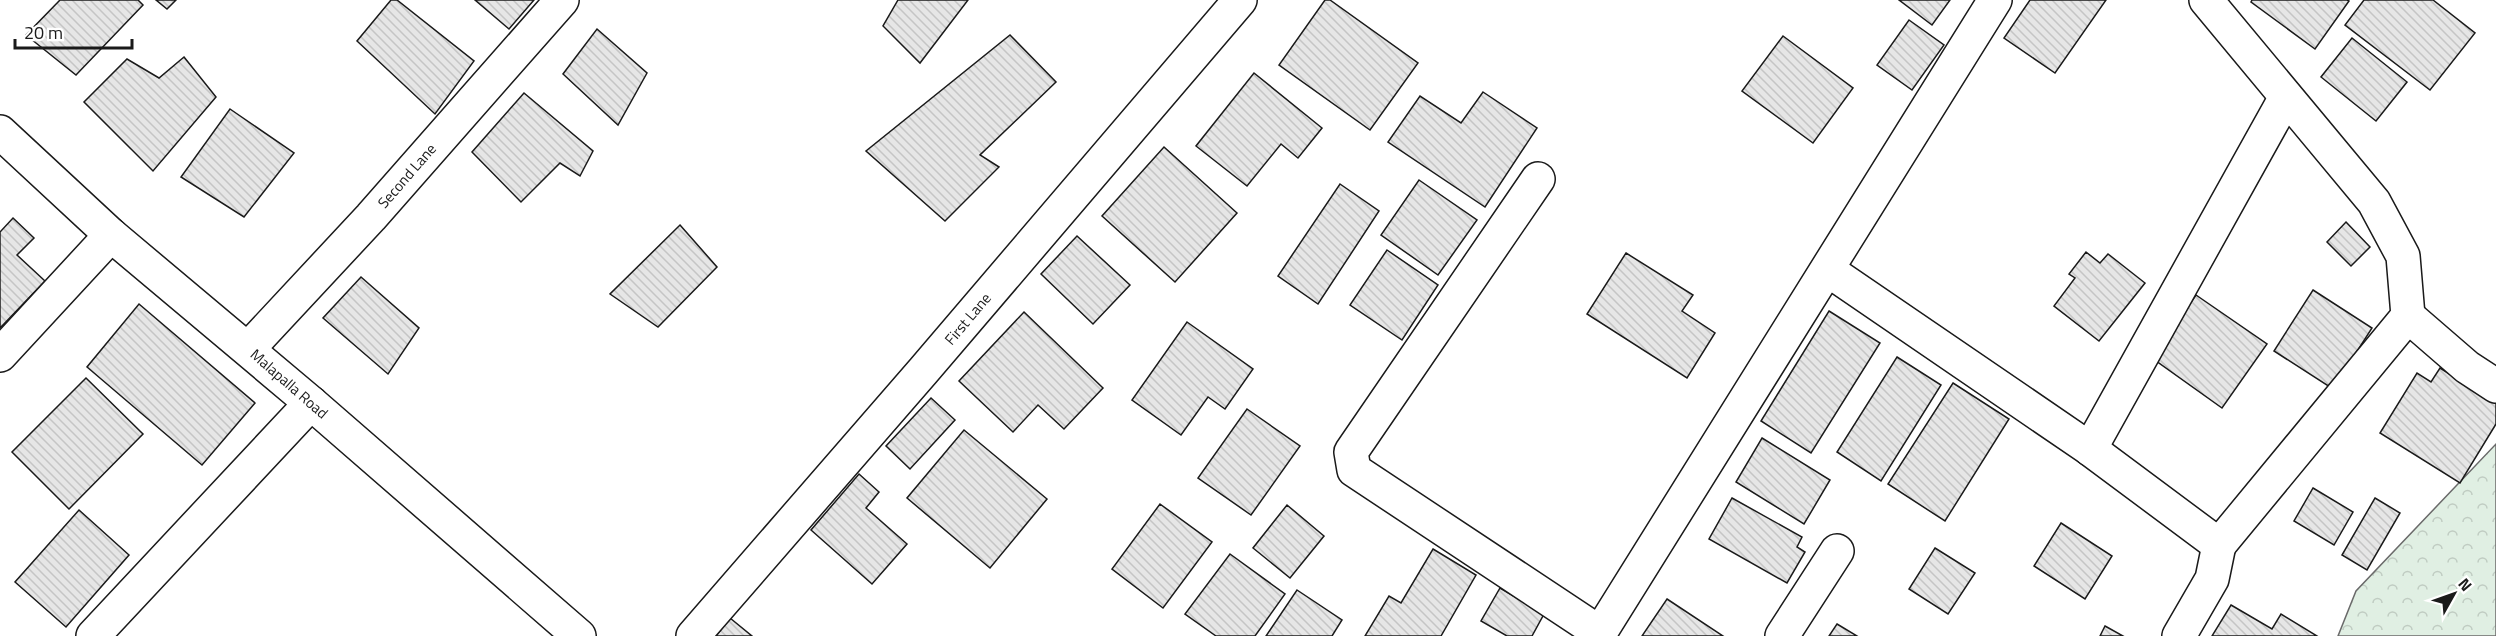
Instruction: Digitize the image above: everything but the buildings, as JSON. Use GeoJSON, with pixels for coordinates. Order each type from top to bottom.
{"type":"FeatureCollection","features":[{"type":"Feature","properties":{"kind":"street","name":"Second Lane"},"geometry":{"type":"LineString","coordinates":[[248,349],[372,217],[562,0]]}},
{"type":"Feature","properties":{"kind":"street","name":"First Lane"},"geometry":{"type":"LineString","coordinates":[[693,636],[1240,0]]}},
{"type":"Feature","properties":{"kind":"street"},"geometry":{"type":"LineString","coordinates":[[1538,179],[1351,452],[1354,470],[1599,635],[1995,0]]}},
{"type":"Feature","properties":{"kind":"street"},"geometry":{"type":"LineString","coordinates":[[2206,0],[2374,202],[2403,255],[2408,316],[2467,368],[2496,386]]}},
{"type":"Feature","properties":{"kind":"street"},"geometry":{"type":"LineString","coordinates":[[2090,449],[2286,97]]}},
{"type":"Feature","properties":{"kind":"street","name":"Malapalla Road"},"geometry":{"type":"LineString","coordinates":[[0,132],[111,235],[248,349],[579,636]]}},
{"type":"Feature","properties":{"kind":"street"},"geometry":{"type":"LineString","coordinates":[[0,355],[111,235]]}},
{"type":"Feature","properties":{"kind":"street"},"geometry":{"type":"LineString","coordinates":[[1828,270],[2090,449],[2219,546]]}},
{"type":"Feature","properties":{"kind":"street"},"geometry":{"type":"LineString","coordinates":[[2179,636],[2212,579],[2219,546],[2408,316]]}},
{"type":"Feature","properties":{"kind":"street"},"geometry":{"type":"LineString","coordinates":[[2467,368],[2496,354]]}},
{"type":"Feature","properties":{"kind":"street"},"geometry":{"type":"LineString","coordinates":[[93,636],[311,403]]}},
{"type":"Feature","properties":{"kind":"street"},"geometry":{"type":"LineString","coordinates":[[1782,636],[1837,551]]}},
{"type":"Feature","properties":{"kind":"green space"},"geometry":{"type":"Polygon","coordinates":[[[2496,444],[2496,636],[2338,636],[2356,591],[2496,444]]]}}]}
